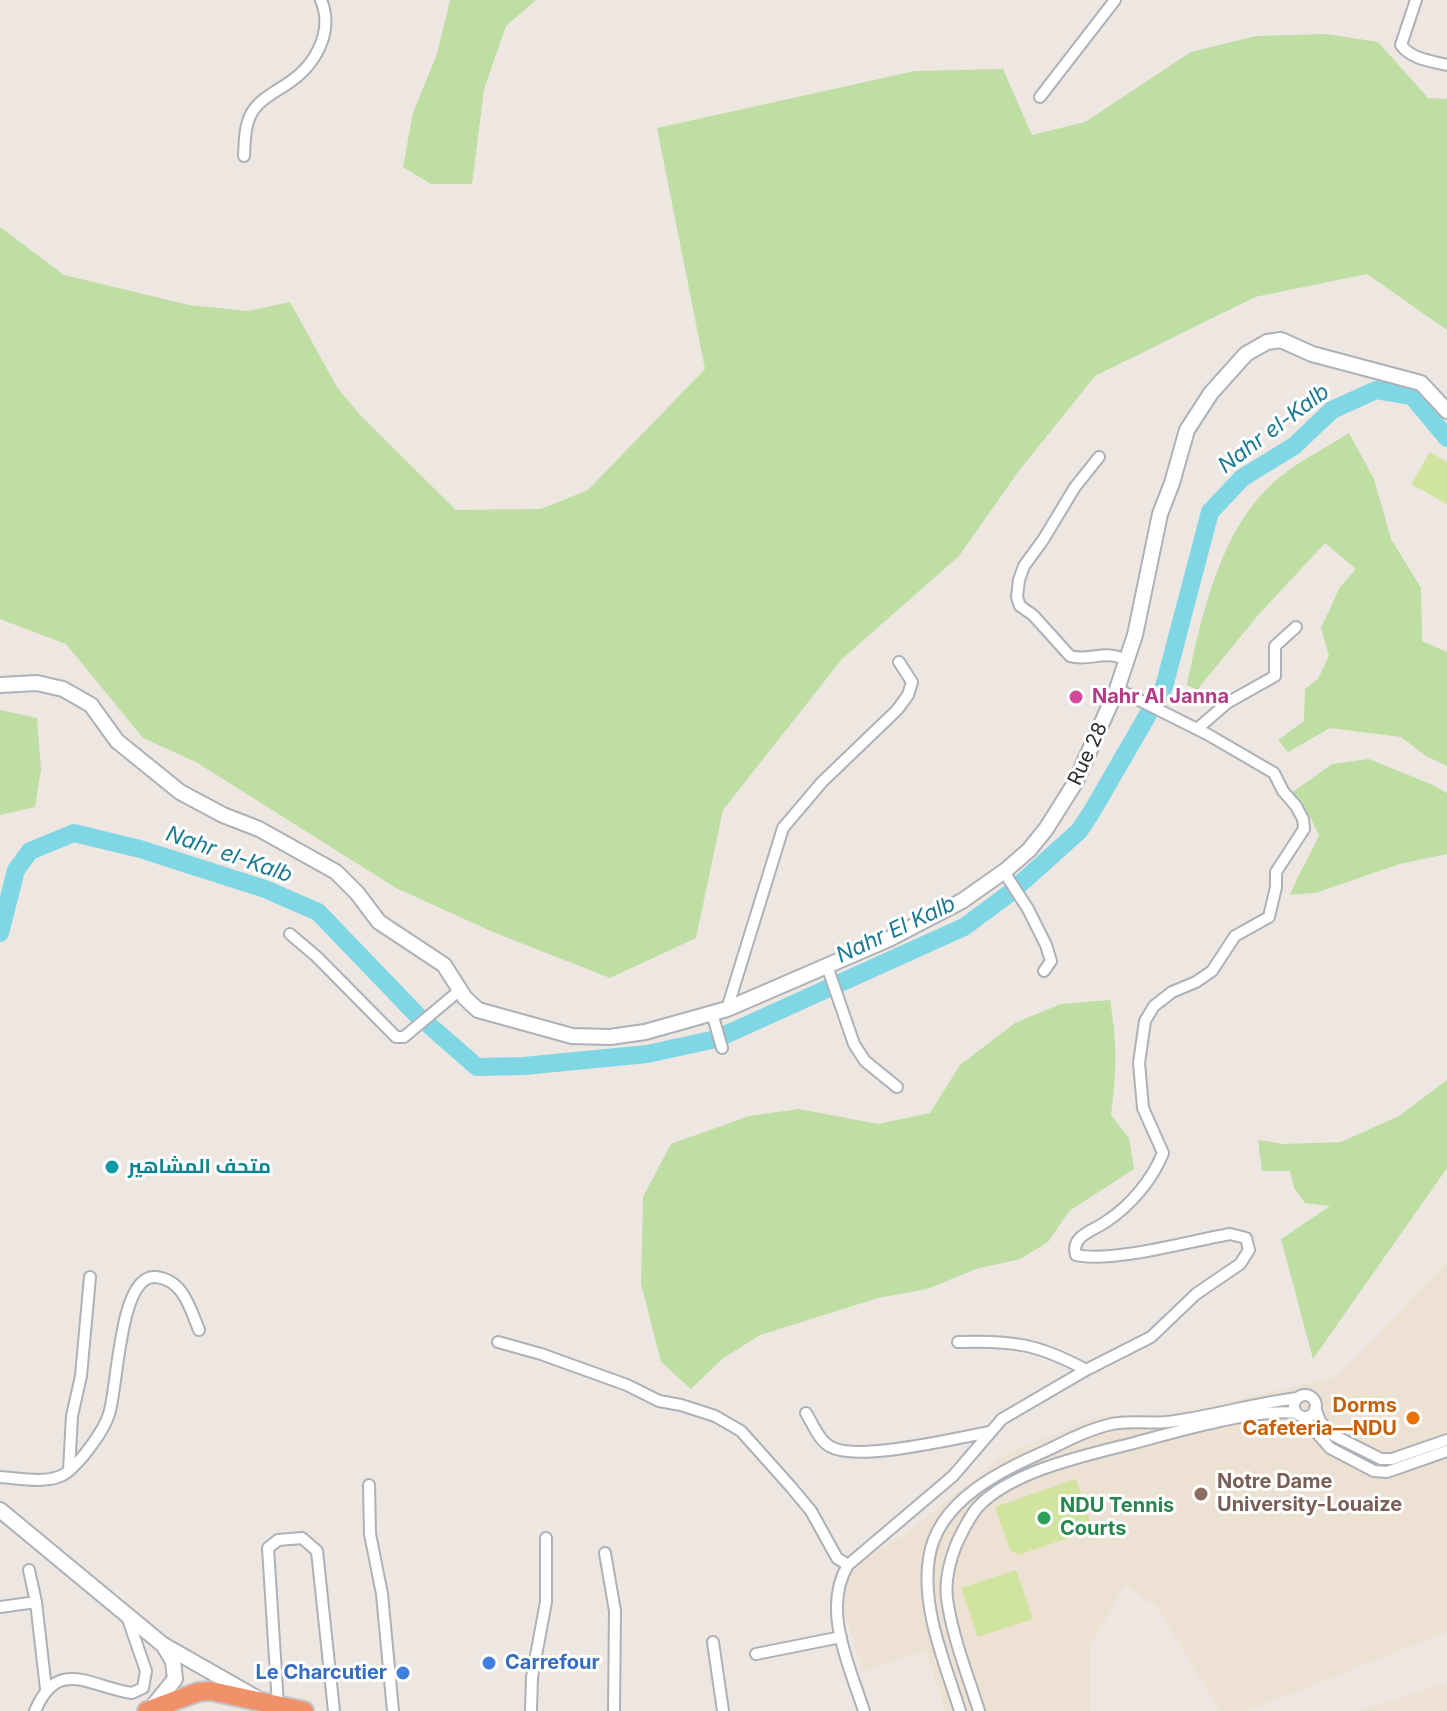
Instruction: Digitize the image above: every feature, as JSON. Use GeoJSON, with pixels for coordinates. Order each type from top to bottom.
{"type":"FeatureCollection","features":[{"type":"Feature","properties":{"kind":"highway"},"geometry":{"type":"LineString","coordinates":[[149,1710],[198,1692],[211,1691],[304,1711]]}},
{"type":"Feature","properties":{"kind":"street"},"geometry":{"type":"LineString","coordinates":[[244,156],[245,133],[254,109],[292,81],[318,51],[325,29],[325,9],[321,0]]}},
{"type":"Feature","properties":{"kind":"street"},"geometry":{"type":"LineString","coordinates":[[1040,97],[1115,0]]}},
{"type":"Feature","properties":{"kind":"street"},"geometry":{"type":"LineString","coordinates":[[1416,0],[1401,45],[1405,51],[1419,58],[1447,65]]}},
{"type":"Feature","properties":{"kind":"street","name":"Rue 28"},"geometry":{"type":"LineString","coordinates":[[0,685],[37,683],[63,689],[91,705],[117,741],[180,792],[223,815],[259,829],[336,872],[379,922],[444,965],[471,1005],[489,1015],[572,1036],[610,1037],[645,1032],[727,1009],[943,912],[1006,875],[1029,850],[1062,806],[1124,693],[1127,661],[1160,514],[1172,483],[1181,444],[1211,393],[1246,354],[1267,342],[1281,340],[1312,354],[1421,383],[1447,411]]}},
{"type":"Feature","properties":{"kind":"street"},"geometry":{"type":"LineString","coordinates":[[1099,457],[1075,487],[1024,566],[1019,580],[1018,601],[1070,656],[1113,654],[1127,661]]}},
{"type":"Feature","properties":{"kind":"street"},"geometry":{"type":"LineString","coordinates":[[1197,729],[1227,703],[1275,676],[1275,646],[1296,627]]}},
{"type":"Feature","properties":{"kind":"street"},"geometry":{"type":"LineString","coordinates":[[727,1009],[783,828],[822,782],[897,710],[908,695],[912,682],[899,662]]}},
{"type":"Feature","properties":{"kind":"street"},"geometry":{"type":"LineString","coordinates":[[864,1711],[837,1618],[841,1578],[848,1565],[953,1476],[1002,1419],[1159,1331],[1196,1294],[1240,1264],[1249,1250],[1246,1238],[1230,1234],[1088,1258],[1076,1255],[1074,1247],[1079,1239],[1107,1221],[1141,1189],[1163,1153],[1143,1108],[1139,1063],[1145,1021],[1154,1006],[1172,992],[1212,971],[1235,936],[1269,917],[1276,872],[1304,829],[1303,819],[1274,773],[1167,713],[1124,693]]}},
{"type":"Feature","properties":{"kind":"street"},"geometry":{"type":"LineString","coordinates":[[1006,875],[1028,909],[1049,953],[1051,961],[1044,971]]}},
{"type":"Feature","properties":{"kind":"street"},"geometry":{"type":"LineString","coordinates":[[290,934],[396,1037],[404,1037],[460,990]]}},
{"type":"Feature","properties":{"kind":"street"},"geometry":{"type":"LineString","coordinates":[[827,966],[854,1044],[865,1061],[897,1087]]}},
{"type":"Feature","properties":{"kind":"street"},"geometry":{"type":"LineString","coordinates":[[712,1015],[722,1048]]}},
{"type":"Feature","properties":{"kind":"street"},"geometry":{"type":"LineString","coordinates":[[69,1471],[72,1416],[81,1376],[90,1277]]}},
{"type":"Feature","properties":{"kind":"street"},"geometry":{"type":"LineString","coordinates":[[0,1477],[52,1479],[69,1471],[94,1441],[109,1415],[129,1302],[141,1281],[147,1277],[161,1277],[184,1292],[199,1330]]}},
{"type":"Feature","properties":{"kind":"street"},"geometry":{"type":"LineString","coordinates":[[958,1342],[1013,1341],[1061,1356],[1086,1370]]}},
{"type":"Feature","properties":{"kind":"street"},"geometry":{"type":"LineString","coordinates":[[498,1342],[627,1385],[659,1401],[715,1416],[741,1431],[811,1511],[837,1558],[848,1565]]}},
{"type":"Feature","properties":{"kind":"street"},"geometry":{"type":"LineString","coordinates":[[960,1711],[928,1596],[931,1549],[949,1513],[1002,1471],[1090,1431],[1114,1424],[1167,1422],[1310,1397],[1320,1421],[1331,1434],[1381,1459],[1392,1459],[1447,1440]]}},
{"type":"Feature","properties":{"kind":"street"},"geometry":{"type":"LineString","coordinates":[[1298,1398],[1294,1405],[1321,1440],[1374,1471],[1387,1472],[1447,1451]]}},
{"type":"Feature","properties":{"kind":"street"},"geometry":{"type":"LineString","coordinates":[[979,1711],[947,1603],[951,1560],[964,1527],[977,1508],[1017,1479],[1146,1440],[1283,1411],[1311,1415],[1315,1408]]}},
{"type":"Feature","properties":{"kind":"street"},"geometry":{"type":"LineString","coordinates":[[806,1413],[826,1443],[846,1451],[892,1449],[990,1432]]}},
{"type":"Feature","properties":{"kind":"street"},"geometry":{"type":"LineString","coordinates":[[369,1485],[370,1534],[382,1594],[393,1711]]}},
{"type":"Feature","properties":{"kind":"street"},"geometry":{"type":"LineString","coordinates":[[0,1510],[128,1619],[162,1644],[272,1704]]}},
{"type":"Feature","properties":{"kind":"street"},"geometry":{"type":"LineString","coordinates":[[272,1704],[268,1548],[278,1540],[302,1538],[317,1551],[334,1711]]}},
{"type":"Feature","properties":{"kind":"street"},"geometry":{"type":"LineString","coordinates":[[531,1711],[532,1677],[546,1602],[546,1538]]}},
{"type":"Feature","properties":{"kind":"street"},"geometry":{"type":"LineString","coordinates":[[931,1549],[937,1547],[946,1551],[951,1560]]}},
{"type":"Feature","properties":{"kind":"street"},"geometry":{"type":"LineString","coordinates":[[605,1553],[615,1611],[614,1711]]}},
{"type":"Feature","properties":{"kind":"street"},"geometry":{"type":"LineString","coordinates":[[29,1570],[36,1602],[46,1689],[35,1711]]}},
{"type":"Feature","properties":{"kind":"street"},"geometry":{"type":"LineString","coordinates":[[0,1607],[36,1602]]}},
{"type":"Feature","properties":{"kind":"street"},"geometry":{"type":"LineString","coordinates":[[46,1689],[63,1680],[78,1680],[126,1692],[140,1691],[147,1680],[146,1671],[128,1619]]}},
{"type":"Feature","properties":{"kind":"street"},"geometry":{"type":"LineString","coordinates":[[756,1654],[841,1637]]}},
{"type":"Feature","properties":{"kind":"street"},"geometry":{"type":"LineString","coordinates":[[713,1642],[723,1711]]}},
{"type":"Feature","properties":{"kind":"street"},"geometry":{"type":"LineString","coordinates":[[149,1710],[175,1679],[173,1661],[162,1644]]}},
{"type":"Feature","properties":{"kind":"shaded area","name":"Notre Dame University-Louaize"},"geometry":{"type":"Polygon","coordinates":[[[1447,1262],[1447,1632],[1247,1711],[1219,1711],[1158,1608],[1125,1585],[1090,1646],[1091,1711],[945,1711],[926,1651],[863,1672],[844,1611],[847,1579],[869,1555],[904,1535],[1007,1453],[1102,1415],[1156,1416],[1338,1376],[1447,1262]]]}},
{"type":"Feature","properties":{"kind":"shaded area"},"geometry":{"type":"Polygon","coordinates":[[[1447,1683],[1447,1711],[1357,1711],[1447,1683]]]}},
{"type":"Feature","properties":{"kind":"green space"},"geometry":{"type":"Polygon","coordinates":[[[450,0],[536,0],[506,26],[484,89],[472,184],[431,184],[403,167],[413,113],[437,54],[450,0]]]}},
{"type":"Feature","properties":{"kind":"green space"},"geometry":{"type":"Polygon","coordinates":[[[1326,34],[1378,42],[1428,98],[1447,99],[1447,330],[1367,274],[1255,297],[1095,376],[1018,472],[959,556],[842,659],[723,810],[696,938],[610,978],[493,932],[396,888],[196,762],[143,738],[66,644],[0,619],[0,227],[64,275],[189,305],[248,311],[290,302],[337,387],[360,415],[456,510],[541,509],[588,490],[705,369],[657,128],[915,71],[1003,69],[1032,135],[1085,122],[1191,52],[1256,36],[1326,34]]]}},
{"type":"Feature","properties":{"kind":"green space"},"geometry":{"type":"Polygon","coordinates":[[[1349,433],[1374,479],[1391,539],[1421,588],[1422,641],[1447,652],[1447,766],[1426,756],[1401,737],[1330,728],[1288,752],[1278,740],[1304,721],[1305,689],[1318,679],[1329,656],[1321,628],[1340,587],[1356,569],[1325,543],[1259,614],[1197,690],[1187,685],[1206,604],[1239,526],[1254,503],[1280,477],[1349,433]]]}},
{"type":"Feature","properties":{"kind":"green space"},"geometry":{"type":"Polygon","coordinates":[[[1430,452],[1447,462],[1447,504],[1411,484],[1430,452]]]}},
{"type":"Feature","properties":{"kind":"green space"},"geometry":{"type":"Polygon","coordinates":[[[0,710],[37,718],[41,770],[35,807],[0,815],[0,710]]]}},
{"type":"Feature","properties":{"kind":"green space"},"geometry":{"type":"Polygon","coordinates":[[[1369,759],[1447,793],[1447,854],[1400,864],[1315,893],[1290,895],[1319,835],[1310,817],[1290,794],[1332,764],[1369,759]]]}},
{"type":"Feature","properties":{"kind":"green space"},"geometry":{"type":"Polygon","coordinates":[[[1110,1000],[1115,1058],[1111,1115],[1129,1138],[1134,1169],[1069,1211],[1048,1242],[1020,1259],[976,1269],[927,1289],[878,1298],[760,1335],[722,1359],[691,1389],[661,1362],[641,1284],[643,1197],[671,1144],[749,1116],[799,1109],[878,1124],[930,1113],[960,1065],[1015,1023],[1061,1004],[1110,1000]]]}},
{"type":"Feature","properties":{"kind":"green space"},"geometry":{"type":"Polygon","coordinates":[[[1447,1080],[1447,1168],[1313,1359],[1281,1239],[1330,1206],[1305,1203],[1294,1188],[1290,1171],[1262,1171],[1258,1140],[1284,1144],[1341,1142],[1399,1116],[1447,1080]]]}},
{"type":"Feature","properties":{"kind":"green space","name":"NDU Tennis Courts"},"geometry":{"type":"Polygon","coordinates":[[[1076,1479],[1093,1530],[1018,1555],[1010,1550],[995,1507],[1076,1479]]]}},
{"type":"Feature","properties":{"kind":"green space"},"geometry":{"type":"Polygon","coordinates":[[[1016,1570],[1033,1619],[978,1637],[961,1588],[1016,1570]]]}},
{"type":"Feature","properties":{"kind":"waterway","name":"Nahr El Kalb"},"geometry":{"type":"LineString","coordinates":[[430,1026],[477,1067],[524,1066],[647,1054],[716,1039],[964,927],[1010,893],[1079,831],[1091,813],[1164,687],[1210,512],[1242,478],[1294,446],[1332,410],[1376,390],[1412,396],[1447,438]]}},
{"type":"Feature","properties":{"kind":"waterway","name":"Nahr el-Kalb"},"geometry":{"type":"LineString","coordinates":[[0,933],[16,870],[30,851],[74,833],[140,849],[265,889],[318,912],[418,1016]]}},
{"type":"Feature","properties":{"kind":"place","name":"Nahr Al Janna"},"geometry":{"type":"Point","coordinates":[1076,697]}},
{"type":"Feature","properties":{"kind":"place","name":"متحف المشاهير"},"geometry":{"type":"Point","coordinates":[112,1167]}},
{"type":"Feature","properties":{"kind":"place","name":"Dorms Cafeteria—NDU"},"geometry":{"type":"Point","coordinates":[1413,1418]}},
{"type":"Feature","properties":{"kind":"place","name":"Notre Dame University-Louaize"},"geometry":{"type":"Point","coordinates":[1201,1494]}},
{"type":"Feature","properties":{"kind":"place","name":"NDU Tennis Courts"},"geometry":{"type":"Point","coordinates":[1044,1518]}},
{"type":"Feature","properties":{"kind":"place","name":"Carrefour"},"geometry":{"type":"Point","coordinates":[489,1663]}},
{"type":"Feature","properties":{"kind":"place","name":"Le Charcutier"},"geometry":{"type":"Point","coordinates":[403,1673]}}]}
